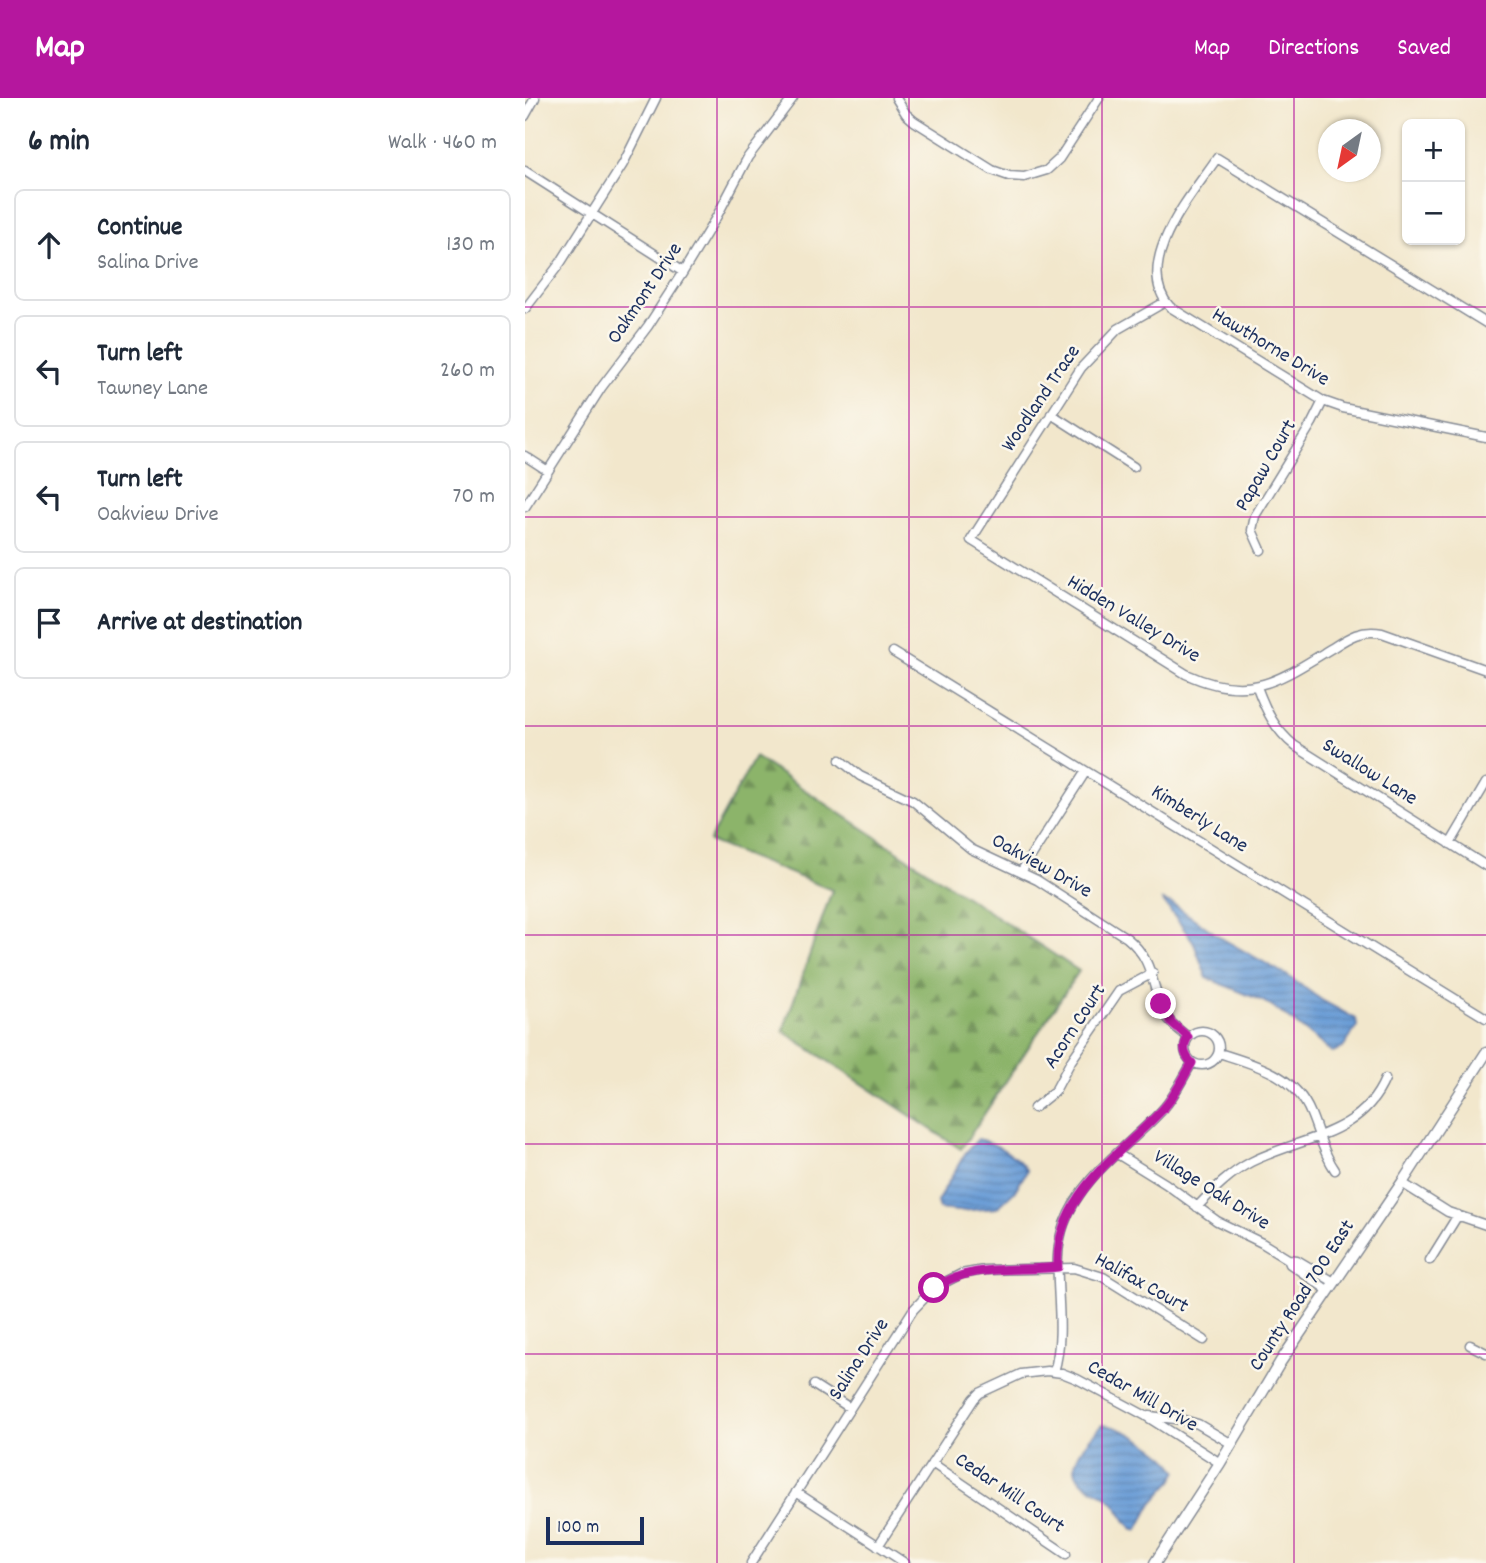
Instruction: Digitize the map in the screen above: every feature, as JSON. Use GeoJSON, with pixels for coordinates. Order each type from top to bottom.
{"type":"FeatureCollection","features":[{"type":"Feature","properties":{"kind":"main road","name":"County Road 700 East"},"geometry":{"type":"LineString","coordinates":[[1155,1563],[1331,1286],[1486,1053]]}},
{"type":"Feature","properties":{"kind":"street"},"geometry":{"type":"LineString","coordinates":[[525,116],[535,98]]}},
{"type":"Feature","properties":{"kind":"street"},"geometry":{"type":"LineString","coordinates":[[525,309],[561,262],[623,164],[656,98]]}},
{"type":"Feature","properties":{"kind":"street","name":"Oakmont Drive"},"geometry":{"type":"LineString","coordinates":[[525,507],[601,388],[648,326],[683,272],[748,157],[793,98]]}},
{"type":"Feature","properties":{"kind":"street"},"geometry":{"type":"LineString","coordinates":[[895,98],[914,121],[992,170],[1009,176],[1033,175],[1047,170],[1059,159],[1099,98]]}},
{"type":"Feature","properties":{"kind":"street"},"geometry":{"type":"LineString","coordinates":[[1165,302],[1159,290],[1157,267],[1162,248],[1181,211],[1217,158],[1486,323]]}},
{"type":"Feature","properties":{"kind":"street"},"geometry":{"type":"LineString","coordinates":[[525,171],[683,272]]}},
{"type":"Feature","properties":{"kind":"street","name":"Hawthorne Drive"},"geometry":{"type":"LineString","coordinates":[[1165,302],[1181,315],[1323,401],[1343,408],[1486,437]]}},
{"type":"Feature","properties":{"kind":"street","name":"Woodland Trace"},"geometry":{"type":"LineString","coordinates":[[1000,558],[971,540],[1051,414],[1081,368],[1106,340],[1137,316],[1165,302]]}},
{"type":"Feature","properties":{"kind":"street","name":"Papaw Court"},"geometry":{"type":"LineString","coordinates":[[1261,550],[1252,530],[1255,516],[1323,401]]}},
{"type":"Feature","properties":{"kind":"street"},"geometry":{"type":"LineString","coordinates":[[1051,414],[1134,467]]}},
{"type":"Feature","properties":{"kind":"street"},"geometry":{"type":"LineString","coordinates":[[525,456],[548,471]]}},
{"type":"Feature","properties":{"kind":"street","name":"Hidden Valley Drive"},"geometry":{"type":"LineString","coordinates":[[1000,558],[1186,674],[1205,683],[1257,687],[1284,677],[1355,634],[1368,631],[1382,633],[1486,670]]}},
{"type":"Feature","properties":{"kind":"street","name":"Kimberly Lane"},"geometry":{"type":"LineString","coordinates":[[893,652],[1486,1018]]}},
{"type":"Feature","properties":{"kind":"street","name":"Swallow Lane"},"geometry":{"type":"LineString","coordinates":[[1257,687],[1268,716],[1283,736],[1295,746],[1486,866]]}},
{"type":"Feature","properties":{"kind":"street","name":"Oakview Drive"},"geometry":{"type":"LineString","coordinates":[[840,760],[859,776],[913,801],[983,857],[1021,872],[1050,888],[1127,938],[1140,950],[1153,974],[1166,1015],[1188,1037]]}},
{"type":"Feature","properties":{"kind":"street"},"geometry":{"type":"LineString","coordinates":[[1021,872],[1086,771]]}},
{"type":"Feature","properties":{"kind":"street"},"geometry":{"type":"LineString","coordinates":[[1450,844],[1486,783]]}},
{"type":"Feature","properties":{"kind":"street","name":"Acorn Court"},"geometry":{"type":"LineString","coordinates":[[1034,1108],[1055,1091],[1071,1061],[1119,991],[1130,983],[1153,974]]}},
{"type":"Feature","properties":{"kind":"street"},"geometry":{"type":"LineString","coordinates":[[1198,1031],[1210,1033],[1218,1041],[1219,1053],[1208,1065],[1192,1063],[1184,1048],[1188,1037],[1198,1031]]}},
{"type":"Feature","properties":{"kind":"street"},"geometry":{"type":"LineString","coordinates":[[1219,1053],[1259,1066],[1293,1086],[1306,1104],[1335,1170]]}},
{"type":"Feature","properties":{"kind":"street"},"geometry":{"type":"LineString","coordinates":[[1054,1372],[1061,1336],[1059,1241],[1067,1216],[1087,1184],[1165,1107],[1192,1063]]}},
{"type":"Feature","properties":{"kind":"street"},"geometry":{"type":"LineString","coordinates":[[1197,1207],[1239,1169],[1274,1152],[1340,1128],[1366,1110],[1381,1090],[1385,1079]]}},
{"type":"Feature","properties":{"kind":"street","name":"Village Oak Drive"},"geometry":{"type":"LineString","coordinates":[[1116,1153],[1166,1184],[1217,1221],[1262,1243],[1288,1259],[1290,1264],[1331,1286]]}},
{"type":"Feature","properties":{"kind":"street"},"geometry":{"type":"LineString","coordinates":[[1402,1183],[1448,1212],[1486,1225]]}},
{"type":"Feature","properties":{"kind":"street"},"geometry":{"type":"LineString","coordinates":[[1430,1260],[1458,1215]]}},
{"type":"Feature","properties":{"kind":"street","name":"Halifax Court"},"geometry":{"type":"LineString","coordinates":[[1058,1267],[1081,1269],[1103,1278],[1204,1340]]}},
{"type":"Feature","properties":{"kind":"street","name":"Salina Drive"},"geometry":{"type":"LineString","coordinates":[[751,1563],[917,1304],[940,1284],[969,1272],[1058,1267]]}},
{"type":"Feature","properties":{"kind":"street"},"geometry":{"type":"LineString","coordinates":[[1470,1345],[1486,1353]]}},
{"type":"Feature","properties":{"kind":"street","name":"Cedar Mill Drive"},"geometry":{"type":"LineString","coordinates":[[878,1546],[968,1406],[981,1392],[1021,1374],[1054,1372],[1077,1379],[1146,1416],[1220,1463]]}},
{"type":"Feature","properties":{"kind":"street"},"geometry":{"type":"LineString","coordinates":[[814,1385],[850,1408]]}},
{"type":"Feature","properties":{"kind":"street"},"geometry":{"type":"LineString","coordinates":[[1146,1416],[1198,1424],[1232,1444]]}},
{"type":"Feature","properties":{"kind":"street","name":"Cedar Mill Court"},"geometry":{"type":"LineString","coordinates":[[932,1463],[1066,1554]]}},
{"type":"Feature","properties":{"kind":"street"},"geometry":{"type":"LineString","coordinates":[[796,1492],[905,1563]]}},
{"type":"Feature","properties":{"kind":"green space"},"geometry":{"type":"Polygon","coordinates":[[[755,757],[1079,971],[961,1149],[783,1031],[832,890],[709,841],[755,757]]]}},
{"type":"Feature","properties":{"kind":"water"},"geometry":{"type":"Polygon","coordinates":[[[1163,901],[1174,905],[1223,939],[1356,1019],[1357,1026],[1343,1048],[1332,1052],[1263,1001],[1207,978],[1193,941],[1163,901]]]}},
{"type":"Feature","properties":{"kind":"water"},"geometry":{"type":"Polygon","coordinates":[[[978,1139],[1005,1151],[1027,1171],[1014,1192],[997,1208],[958,1211],[939,1209],[937,1202],[966,1152],[978,1139]]]}},
{"type":"Feature","properties":{"kind":"water"},"geometry":{"type":"Polygon","coordinates":[[[1102,1425],[1122,1430],[1144,1441],[1178,1471],[1152,1503],[1137,1531],[1129,1526],[1113,1502],[1076,1474],[1075,1466],[1081,1451],[1102,1425]]]}},
{"type":"Feature","properties":{"kind":"route"},"geometry":{"type":"LineString","coordinates":[[934,1288],[969,1272],[1058,1267],[1059,1241],[1071,1208],[1087,1184],[1165,1107],[1192,1063],[1184,1048],[1188,1037],[1171,1022],[1161,1004]]}}]}
